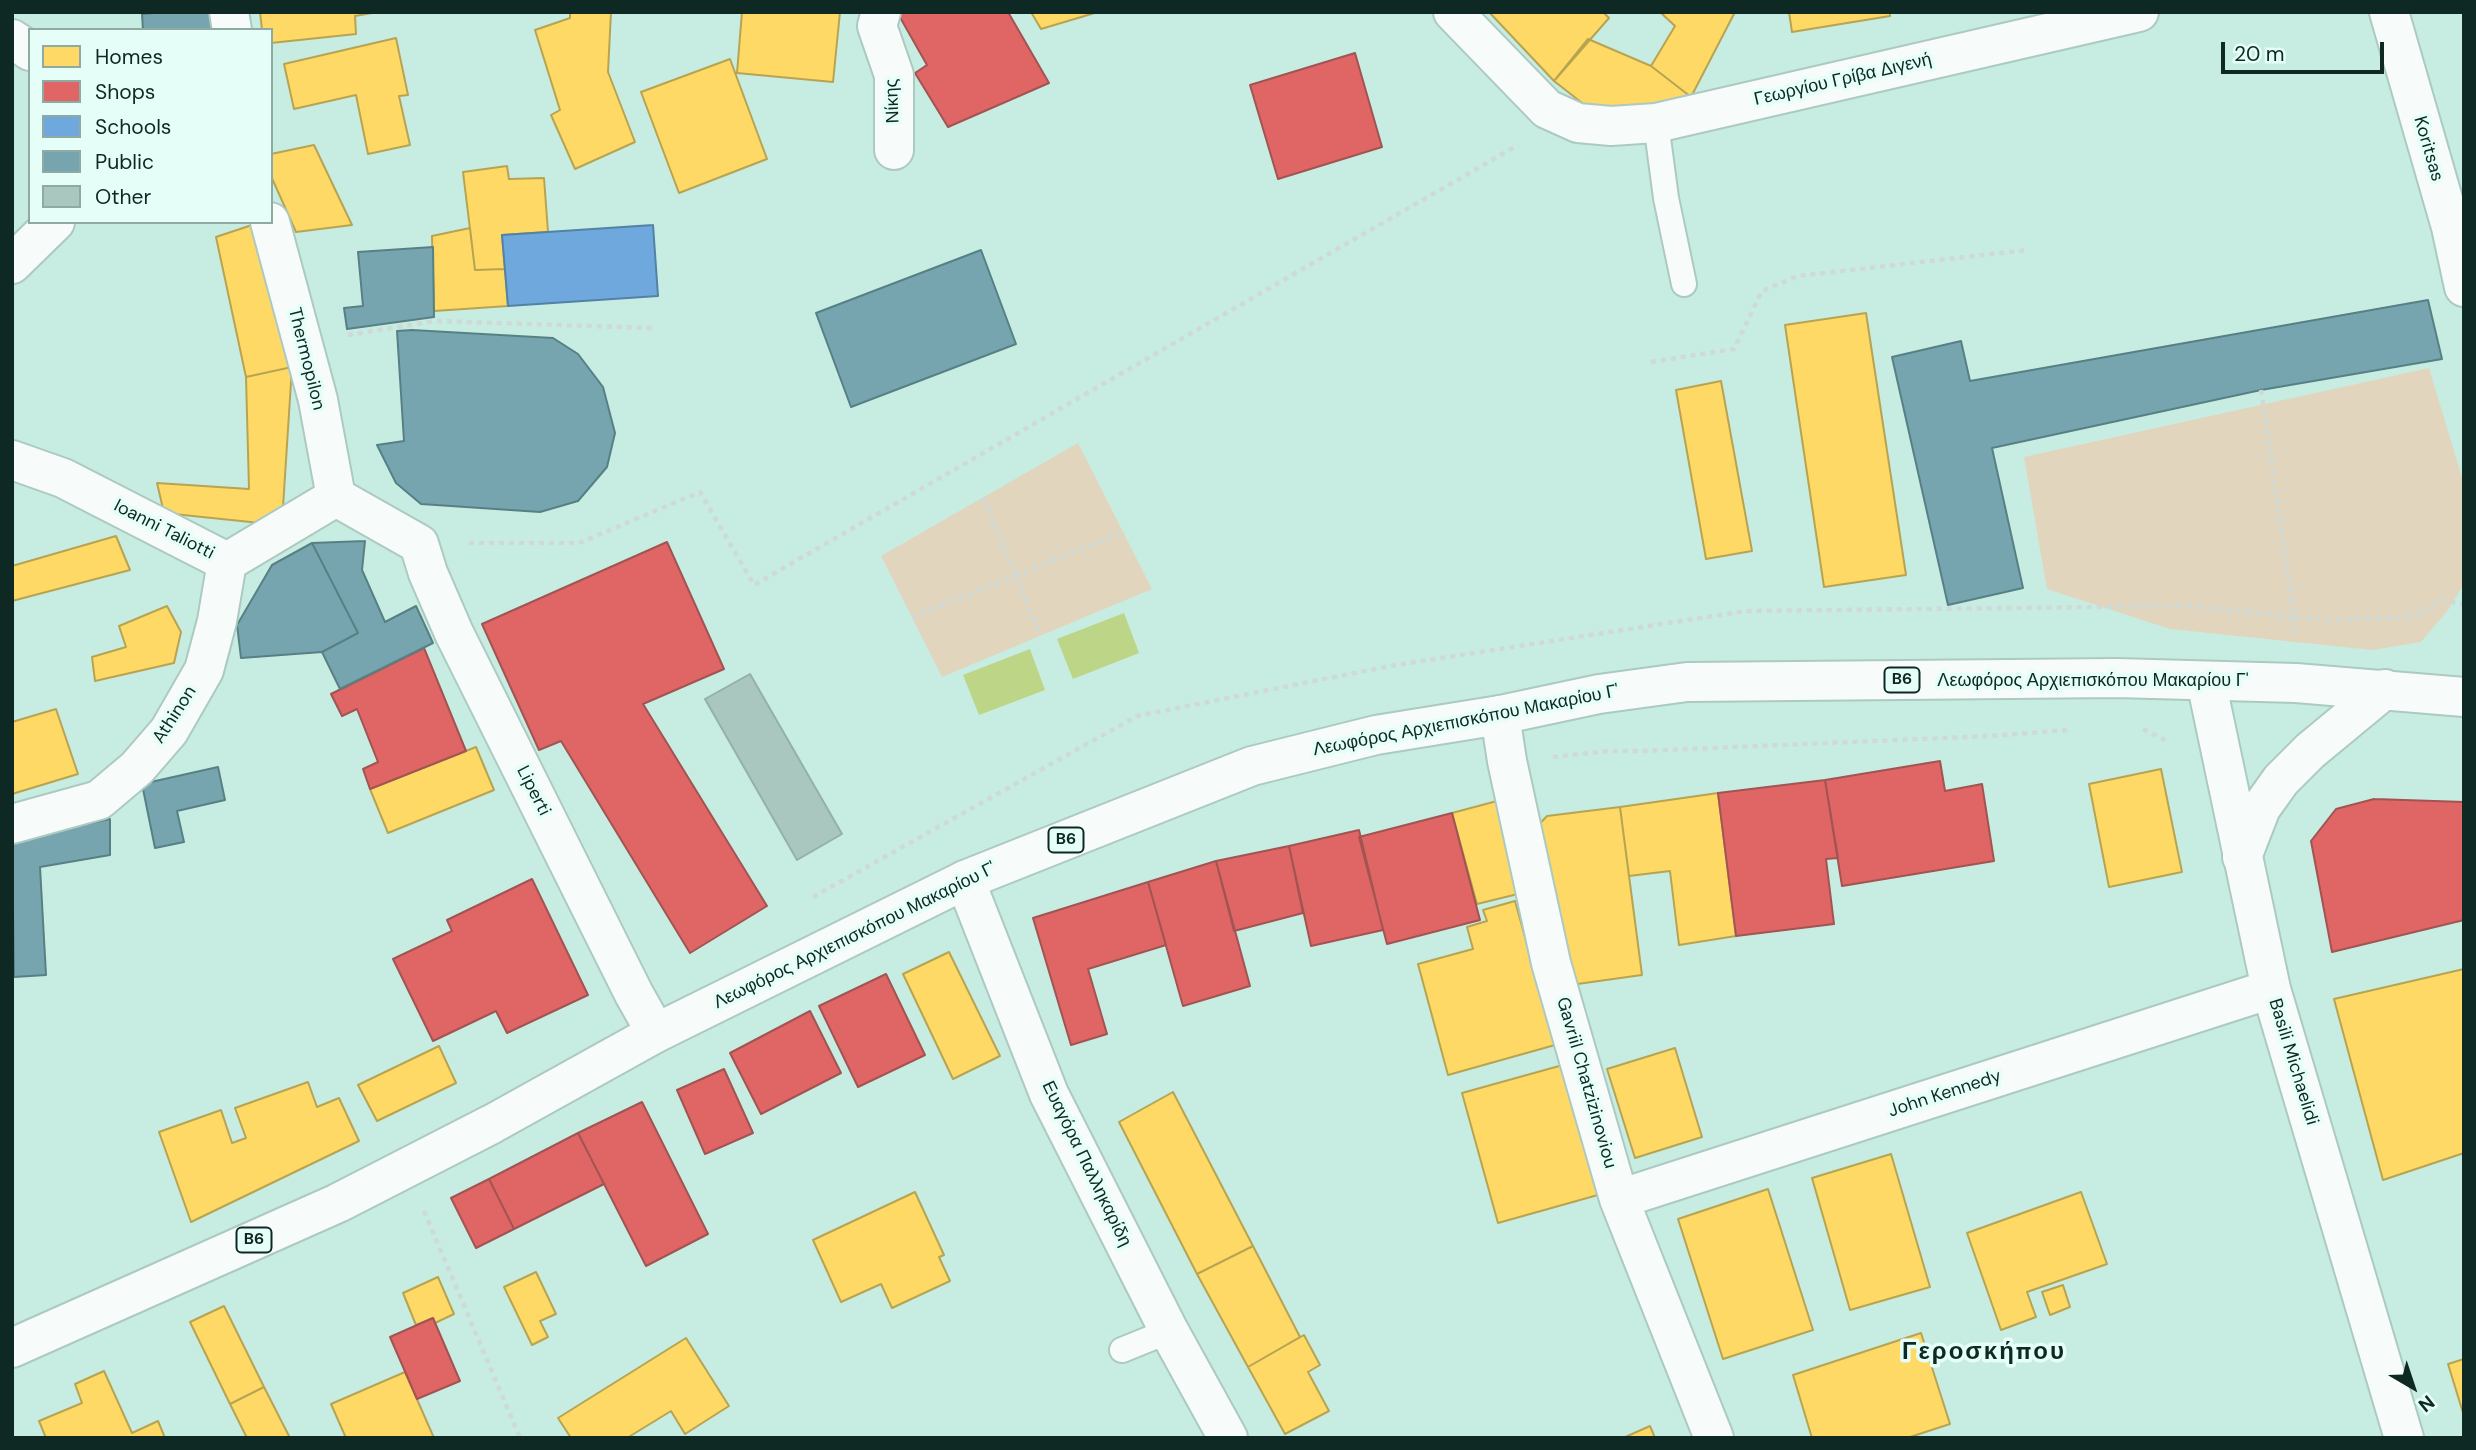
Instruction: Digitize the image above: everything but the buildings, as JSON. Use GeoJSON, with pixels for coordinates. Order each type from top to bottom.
{"type":"FeatureCollection","features":[{"type":"Feature","properties":{"kind":"street","name":"Νίκης"},"geometry":{"type":"LineString","coordinates":[[881,12],[877,26],[894,75],[894,150]]}},
{"type":"Feature","properties":{"kind":"street"},"geometry":{"type":"LineString","coordinates":[[1453,12],[1556,113]]}},
{"type":"Feature","properties":{"kind":"street","name":"Γεωργίου Γρίβα Διγενή"},"geometry":{"type":"LineString","coordinates":[[1556,113],[1578,123],[1611,126],[1656,122],[2139,12]]}},
{"type":"Feature","properties":{"kind":"street","name":"Koritsas"},"geometry":{"type":"LineString","coordinates":[[2389,12],[2457,227],[2464,287]]}},
{"type":"Feature","properties":{"kind":"street"},"geometry":{"type":"LineString","coordinates":[[12,39],[28,50]]}},
{"type":"Feature","properties":{"kind":"street"},"geometry":{"type":"LineString","coordinates":[[12,264],[53,224]]}},
{"type":"Feature","properties":{"kind":"street","name":"Thermopilon"},"geometry":{"type":"LineString","coordinates":[[271,224],[318,400],[336,497]]}},
{"type":"Feature","properties":{"kind":"street","name":"Ioanni Taliotti"},"geometry":{"type":"LineString","coordinates":[[12,460],[63,478],[227,562],[336,497]]}},
{"type":"Feature","properties":{"kind":"street"},"geometry":{"type":"LineString","coordinates":[[336,497],[419,544]]}},
{"type":"Feature","properties":{"kind":"street","name":"Liperti"},"geometry":{"type":"LineString","coordinates":[[419,544],[428,573],[454,633],[656,1033]]}},
{"type":"Feature","properties":{"kind":"street","name":"Athinon"},"geometry":{"type":"LineString","coordinates":[[12,824],[99,800],[136,768],[169,731],[204,670],[217,621],[227,562]]}},
{"type":"Feature","properties":{"kind":"street","name":"Λεωφόρος Αρχιεπισκόπου Μακαρίου Γ'"},"geometry":{"type":"LineString","coordinates":[[12,1348],[338,1203],[492,1124],[656,1033],[965,880],[1252,766],[1376,735],[1500,715],[1599,694],[1688,682],[2117,678],[2461,691]]}},
{"type":"Feature","properties":{"kind":"street","name":"Basili Michaelidi"},"geometry":{"type":"LineString","coordinates":[[2206,681],[2271,989],[2404,1438]]}},
{"type":"Feature","properties":{"kind":"street"},"geometry":{"type":"LineString","coordinates":[[2242,857],[2261,808],[2281,780],[2310,751],[2385,689]]}},
{"type":"Feature","properties":{"kind":"street","name":"Gavriil Chatzizinoviou"},"geometry":{"type":"LineString","coordinates":[[1500,715],[1507,761],[1551,963],[1619,1199],[1714,1438]]}},
{"type":"Feature","properties":{"kind":"street","name":"Ευαγόρα Παλληκαρίδη"},"geometry":{"type":"LineString","coordinates":[[965,880],[1049,1094],[1169,1331],[1228,1438]]}},
{"type":"Feature","properties":{"kind":"street","name":"John Kennedy"},"geometry":{"type":"LineString","coordinates":[[1619,1199],[2271,989]]}},
{"type":"Feature","properties":{"kind":"lane"},"geometry":{"type":"LineString","coordinates":[[1656,122],[1666,198],[1684,284]]}},
{"type":"Feature","properties":{"kind":"lane"},"geometry":{"type":"LineString","coordinates":[[1122,1350],[1169,1331]]}},
{"type":"Feature","properties":{"kind":"path"},"geometry":{"type":"LineString","coordinates":[[419,544],[579,543],[701,492],[754,584],[1556,113]]}},
{"type":"Feature","properties":{"kind":"path"},"geometry":{"type":"LineString","coordinates":[[1651,362],[1734,349],[1762,291],[1798,276],[2027,250]]}},
{"type":"Feature","properties":{"kind":"path"},"geometry":{"type":"LineString","coordinates":[[303,343],[436,321],[653,328]]}},
{"type":"Feature","properties":{"kind":"path"},"geometry":{"type":"LineString","coordinates":[[2261,390],[2294,616],[2296,683]]}},
{"type":"Feature","properties":{"kind":"path"},"geometry":{"type":"LineString","coordinates":[[984,497],[1041,635]]}},
{"type":"Feature","properties":{"kind":"path"},"geometry":{"type":"LineString","coordinates":[[912,617],[1124,532]]}},
{"type":"Feature","properties":{"kind":"path"},"geometry":{"type":"LineString","coordinates":[[1507,761],[1608,751],[2070,730]]}},
{"type":"Feature","properties":{"kind":"path"},"geometry":{"type":"LineString","coordinates":[[406,1168],[520,1438]]}},
{"type":"Feature","properties":{"kind":"shaded area"},"geometry":{"type":"Polygon","coordinates":[[[2429,368],[2464,484],[2464,584],[2448,610],[2421,642],[2373,650],[2170,629],[2047,589],[2024,457],[2429,368]]]}},
{"type":"Feature","properties":{"kind":"shaded area"},"geometry":{"type":"Polygon","coordinates":[[[1078,443],[1152,589],[942,677],[881,556],[1078,443]]]}},
{"type":"Feature","properties":{"kind":"shaded area"},"geometry":{"type":"Polygon","coordinates":[[[1124,613],[1139,653],[1073,679],[1057,639],[1124,613]]]}},
{"type":"Feature","properties":{"kind":"shaded area"},"geometry":{"type":"Polygon","coordinates":[[[1030,649],[1045,690],[979,715],[963,675],[1030,649]]]}},
{"type":"Feature","properties":{"kind":"district","name":"Γεροσκήπου"},"geometry":{"type":"Point","coordinates":[1984,1353]}}]}
